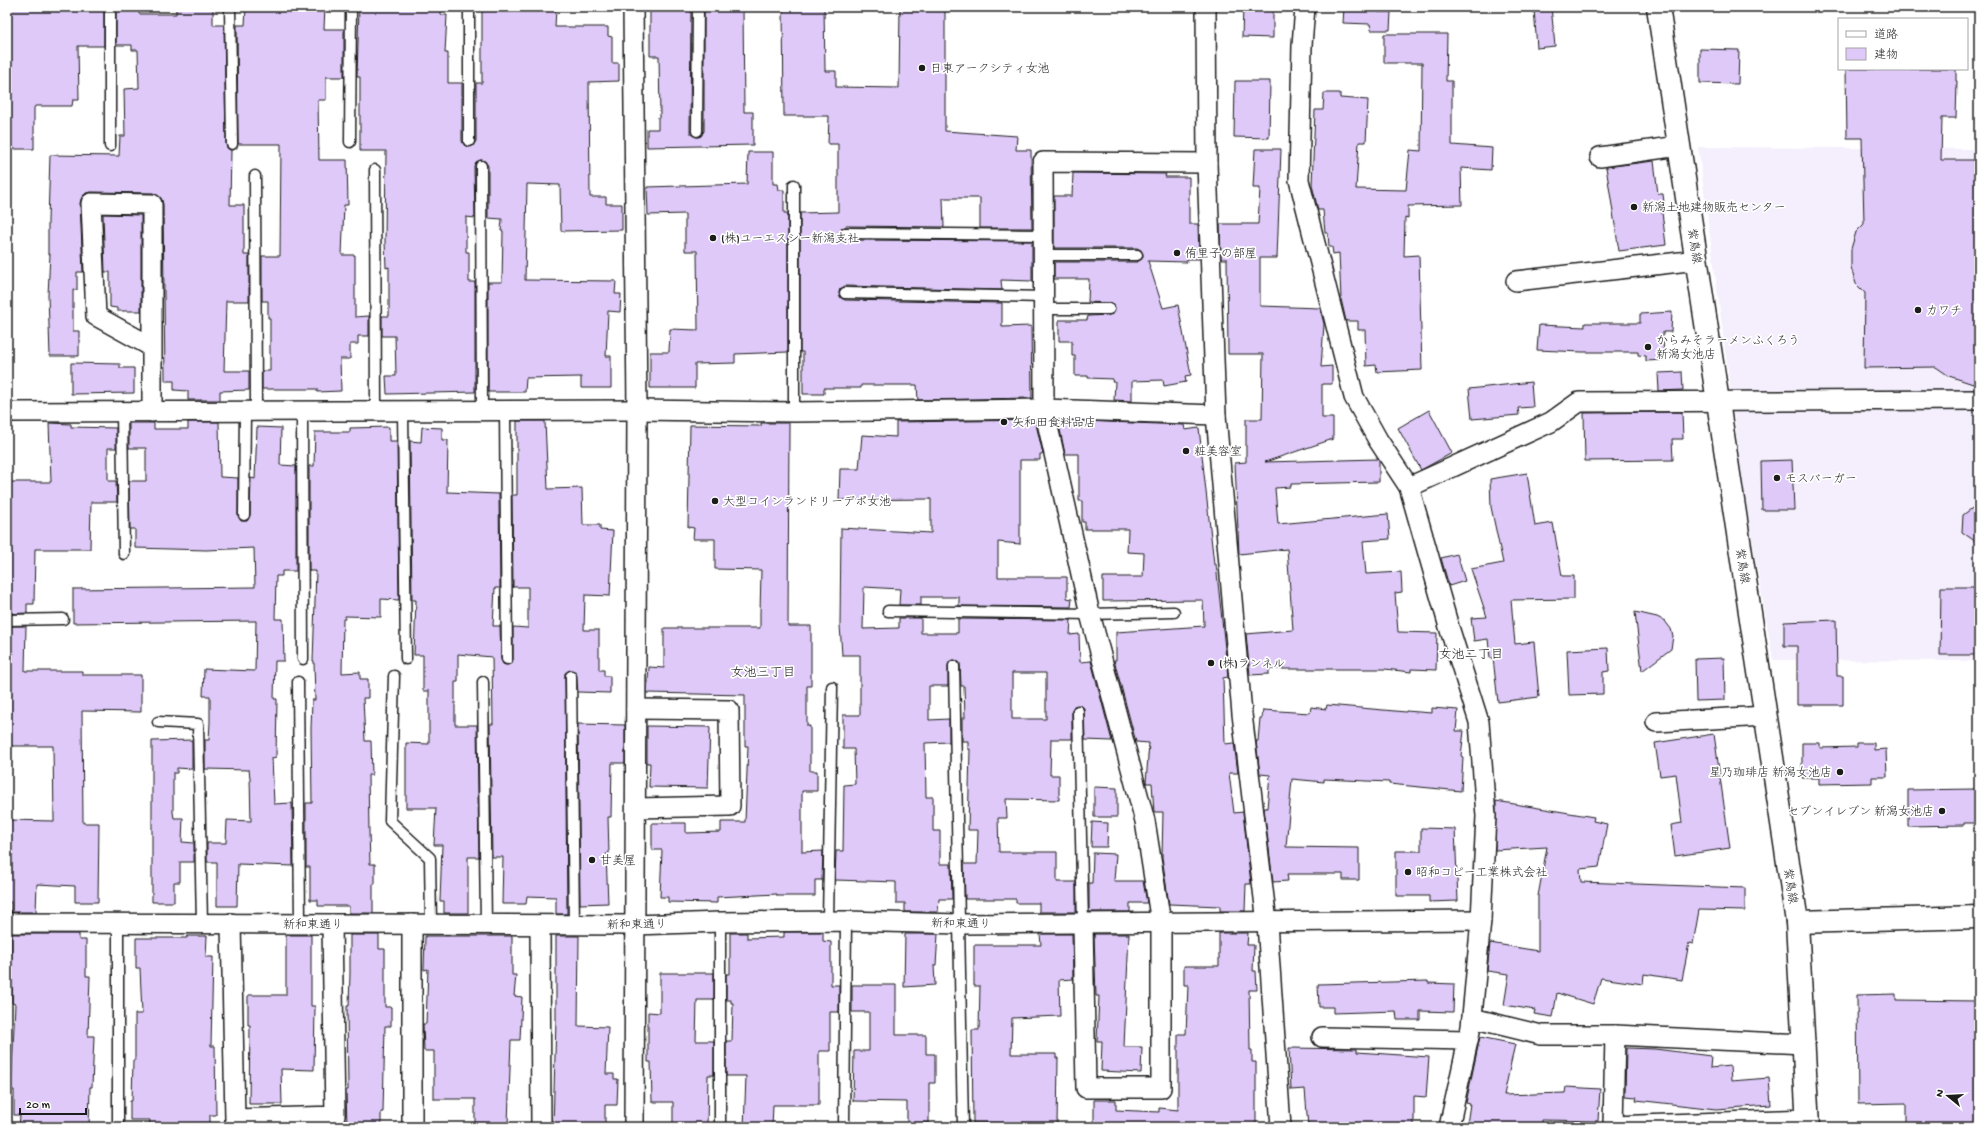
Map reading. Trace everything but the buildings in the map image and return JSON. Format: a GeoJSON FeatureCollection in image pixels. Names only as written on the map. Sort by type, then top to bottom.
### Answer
{"type":"FeatureCollection","features":[{"type":"Feature","properties":{"kind":"street"},"geometry":{"type":"LineString","coordinates":[[633,7],[637,410],[634,1127]]}},
{"type":"Feature","properties":{"kind":"street"},"geometry":{"type":"LineString","coordinates":[[1206,7],[1207,163],[1216,415],[1242,714],[1267,923],[1281,1127]]}},
{"type":"Feature","properties":{"kind":"street"},"geometry":{"type":"LineString","coordinates":[[1305,7],[1302,45],[1299,180],[1354,397],[1378,440],[1409,488],[1449,627],[1479,722],[1486,816],[1481,920],[1472,1018],[1449,1127]]}},
{"type":"Feature","properties":{"kind":"street","name":"紫鳥線"},"geometry":{"type":"LineString","coordinates":[[1658,7],[1796,922],[1808,1123]]}},
{"type":"Feature","properties":{"kind":"street"},"geometry":{"type":"LineString","coordinates":[[1600,157],[1679,146]]}},
{"type":"Feature","properties":{"kind":"street"},"geometry":{"type":"LineString","coordinates":[[1083,924],[1086,1088],[1161,1088],[1161,923],[1145,821],[1090,614],[1044,409],[1043,162],[1207,163]]}},
{"type":"Feature","properties":{"kind":"street"},"geometry":{"type":"LineString","coordinates":[[152,347],[96,316],[91,203],[152,204],[152,347],[152,412]]}},
{"type":"Feature","properties":{"kind":"street"},"geometry":{"type":"LineString","coordinates":[[1516,281],[1697,260]]}},
{"type":"Feature","properties":{"kind":"street"},"geometry":{"type":"LineString","coordinates":[[1409,488],[1551,422],[1579,402],[1979,400]]}},
{"type":"Feature","properties":{"kind":"street"},"geometry":{"type":"LineString","coordinates":[[7,412],[637,410],[794,412],[1044,409],[1216,415]]}},
{"type":"Feature","properties":{"kind":"street"},"geometry":{"type":"LineString","coordinates":[[636,709],[729,710],[730,806],[636,808]]}},
{"type":"Feature","properties":{"kind":"street"},"geometry":{"type":"LineString","coordinates":[[1656,722],[1766,716]]}},
{"type":"Feature","properties":{"kind":"street"},"geometry":{"type":"LineString","coordinates":[[1796,922],[1979,917]]}},
{"type":"Feature","properties":{"kind":"street","name":"新和東通り"},"geometry":{"type":"LineString","coordinates":[[7,923],[635,925],[720,922],[837,921],[959,924],[1083,924],[1481,920]]}},
{"type":"Feature","properties":{"kind":"street"},"geometry":{"type":"LineString","coordinates":[[231,924],[235,1119],[335,1116],[332,924]]}},
{"type":"Feature","properties":{"kind":"street"},"geometry":{"type":"LineString","coordinates":[[412,924],[412,1127]]}},
{"type":"Feature","properties":{"kind":"street"},"geometry":{"type":"LineString","coordinates":[[540,925],[541,1127]]}},
{"type":"Feature","properties":{"kind":"street"},"geometry":{"type":"LineString","coordinates":[[1472,1018],[1541,1035],[1615,1035],[1803,1044]]}},
{"type":"Feature","properties":{"kind":"street"},"geometry":{"type":"LineString","coordinates":[[1615,1035],[1613,1127],[1808,1123]]}},
{"type":"Feature","properties":{"kind":"street"},"geometry":{"type":"LineString","coordinates":[[1322,1037],[1468,1040]]}},
{"type":"Feature","properties":{"kind":"lane"},"geometry":{"type":"LineString","coordinates":[[110,7],[110,146]]}},
{"type":"Feature","properties":{"kind":"lane"},"geometry":{"type":"LineString","coordinates":[[230,7],[232,144]]}},
{"type":"Feature","properties":{"kind":"lane"},"geometry":{"type":"LineString","coordinates":[[350,142],[351,7]]}},
{"type":"Feature","properties":{"kind":"lane"},"geometry":{"type":"LineString","coordinates":[[469,7],[469,141]]}},
{"type":"Feature","properties":{"kind":"lane"},"geometry":{"type":"LineString","coordinates":[[697,131],[698,7]]}},
{"type":"Feature","properties":{"kind":"lane"},"geometry":{"type":"LineString","coordinates":[[481,166],[482,410]]}},
{"type":"Feature","properties":{"kind":"lane"},"geometry":{"type":"LineString","coordinates":[[375,170],[376,411]]}},
{"type":"Feature","properties":{"kind":"lane"},"geometry":{"type":"LineString","coordinates":[[244,515],[250,411],[255,176]]}},
{"type":"Feature","properties":{"kind":"lane"},"geometry":{"type":"LineString","coordinates":[[794,184],[794,412]]}},
{"type":"Feature","properties":{"kind":"lane"},"geometry":{"type":"LineString","coordinates":[[846,233],[1044,235]]}},
{"type":"Feature","properties":{"kind":"lane"},"geometry":{"type":"LineString","coordinates":[[1044,255],[1137,255]]}},
{"type":"Feature","properties":{"kind":"lane"},"geometry":{"type":"LineString","coordinates":[[845,293],[1044,303],[1110,309]]}},
{"type":"Feature","properties":{"kind":"lane"},"geometry":{"type":"LineString","coordinates":[[505,410],[507,659]]}},
{"type":"Feature","properties":{"kind":"lane"},"geometry":{"type":"LineString","coordinates":[[302,411],[303,659]]}},
{"type":"Feature","properties":{"kind":"lane"},"geometry":{"type":"LineString","coordinates":[[403,411],[406,660]]}},
{"type":"Feature","properties":{"kind":"lane"},"geometry":{"type":"LineString","coordinates":[[122,412],[124,554]]}},
{"type":"Feature","properties":{"kind":"lane"},"geometry":{"type":"LineString","coordinates":[[888,611],[1090,614],[1174,612]]}},
{"type":"Feature","properties":{"kind":"lane"},"geometry":{"type":"LineString","coordinates":[[7,620],[64,619]]}},
{"type":"Feature","properties":{"kind":"lane"},"geometry":{"type":"LineString","coordinates":[[954,666],[963,1127]]}},
{"type":"Feature","properties":{"kind":"lane"},"geometry":{"type":"LineString","coordinates":[[394,676],[390,822],[430,858],[431,924]]}},
{"type":"Feature","properties":{"kind":"lane"},"geometry":{"type":"LineString","coordinates":[[570,676],[574,925]]}},
{"type":"Feature","properties":{"kind":"lane"},"geometry":{"type":"LineString","coordinates":[[298,682],[300,924]]}},
{"type":"Feature","properties":{"kind":"lane"},"geometry":{"type":"LineString","coordinates":[[483,682],[486,925]]}},
{"type":"Feature","properties":{"kind":"lane"},"geometry":{"type":"LineString","coordinates":[[832,687],[837,921],[844,1127]]}},
{"type":"Feature","properties":{"kind":"lane"},"geometry":{"type":"LineString","coordinates":[[1078,711],[1083,924]]}},
{"type":"Feature","properties":{"kind":"lane"},"geometry":{"type":"LineString","coordinates":[[158,722],[198,724],[202,923]]}},
{"type":"Feature","properties":{"kind":"lane"},"geometry":{"type":"LineString","coordinates":[[720,922],[720,1127]]}},
{"type":"Feature","properties":{"kind":"lane"},"geometry":{"type":"LineString","coordinates":[[118,923],[118,1127]]}},
{"type":"Feature","properties":{"kind":"shaded area"},"geometry":{"type":"Polygon","coordinates":[[[1698,147],[1979,149],[1979,661],[1773,660],[1744,491],[1698,147]]]}},
{"type":"Feature","properties":{"kind":"place","name":"日東アークシティ女池"},"geometry":{"type":"Point","coordinates":[922,68]}},
{"type":"Feature","properties":{"kind":"place","name":"新潟土地建物販売センター"},"geometry":{"type":"Point","coordinates":[1634,207]}},
{"type":"Feature","properties":{"kind":"place","name":"(株)ユーエスシー新潟支社"},"geometry":{"type":"Point","coordinates":[713,238]}},
{"type":"Feature","properties":{"kind":"place","name":"侑里子の部屋"},"geometry":{"type":"Point","coordinates":[1177,253]}},
{"type":"Feature","properties":{"kind":"place","name":"カワチ"},"geometry":{"type":"Point","coordinates":[1918,310]}},
{"type":"Feature","properties":{"kind":"place","name":"からみそラーメンふくろう 新潟女池店"},"geometry":{"type":"Point","coordinates":[1648,347]}},
{"type":"Feature","properties":{"kind":"place","name":"矢和田食料品店"},"geometry":{"type":"Point","coordinates":[1004,422]}},
{"type":"Feature","properties":{"kind":"place","name":"粧美容室"},"geometry":{"type":"Point","coordinates":[1186,451]}},
{"type":"Feature","properties":{"kind":"place","name":"モスバーガー"},"geometry":{"type":"Point","coordinates":[1777,478]}},
{"type":"Feature","properties":{"kind":"place","name":"大型コインランドリーデポ女池"},"geometry":{"type":"Point","coordinates":[715,501]}},
{"type":"Feature","properties":{"kind":"place","name":"(株)ランネル"},"geometry":{"type":"Point","coordinates":[1211,663]}},
{"type":"Feature","properties":{"kind":"place","name":"星乃珈琲店 新潟女池店"},"geometry":{"type":"Point","coordinates":[1840,772]}},
{"type":"Feature","properties":{"kind":"place","name":"セブンイレブン 新潟女池店"},"geometry":{"type":"Point","coordinates":[1942,811]}},
{"type":"Feature","properties":{"kind":"place","name":"甘美屋"},"geometry":{"type":"Point","coordinates":[592,860]}},
{"type":"Feature","properties":{"kind":"place","name":"昭和コピー工業株式会社"},"geometry":{"type":"Point","coordinates":[1408,872]}},
{"type":"Feature","properties":{"kind":"district","name":"女池二丁目"},"geometry":{"type":"Point","coordinates":[1471,653]}},
{"type":"Feature","properties":{"kind":"district","name":"女池三丁目"},"geometry":{"type":"Point","coordinates":[763,671]}}]}
